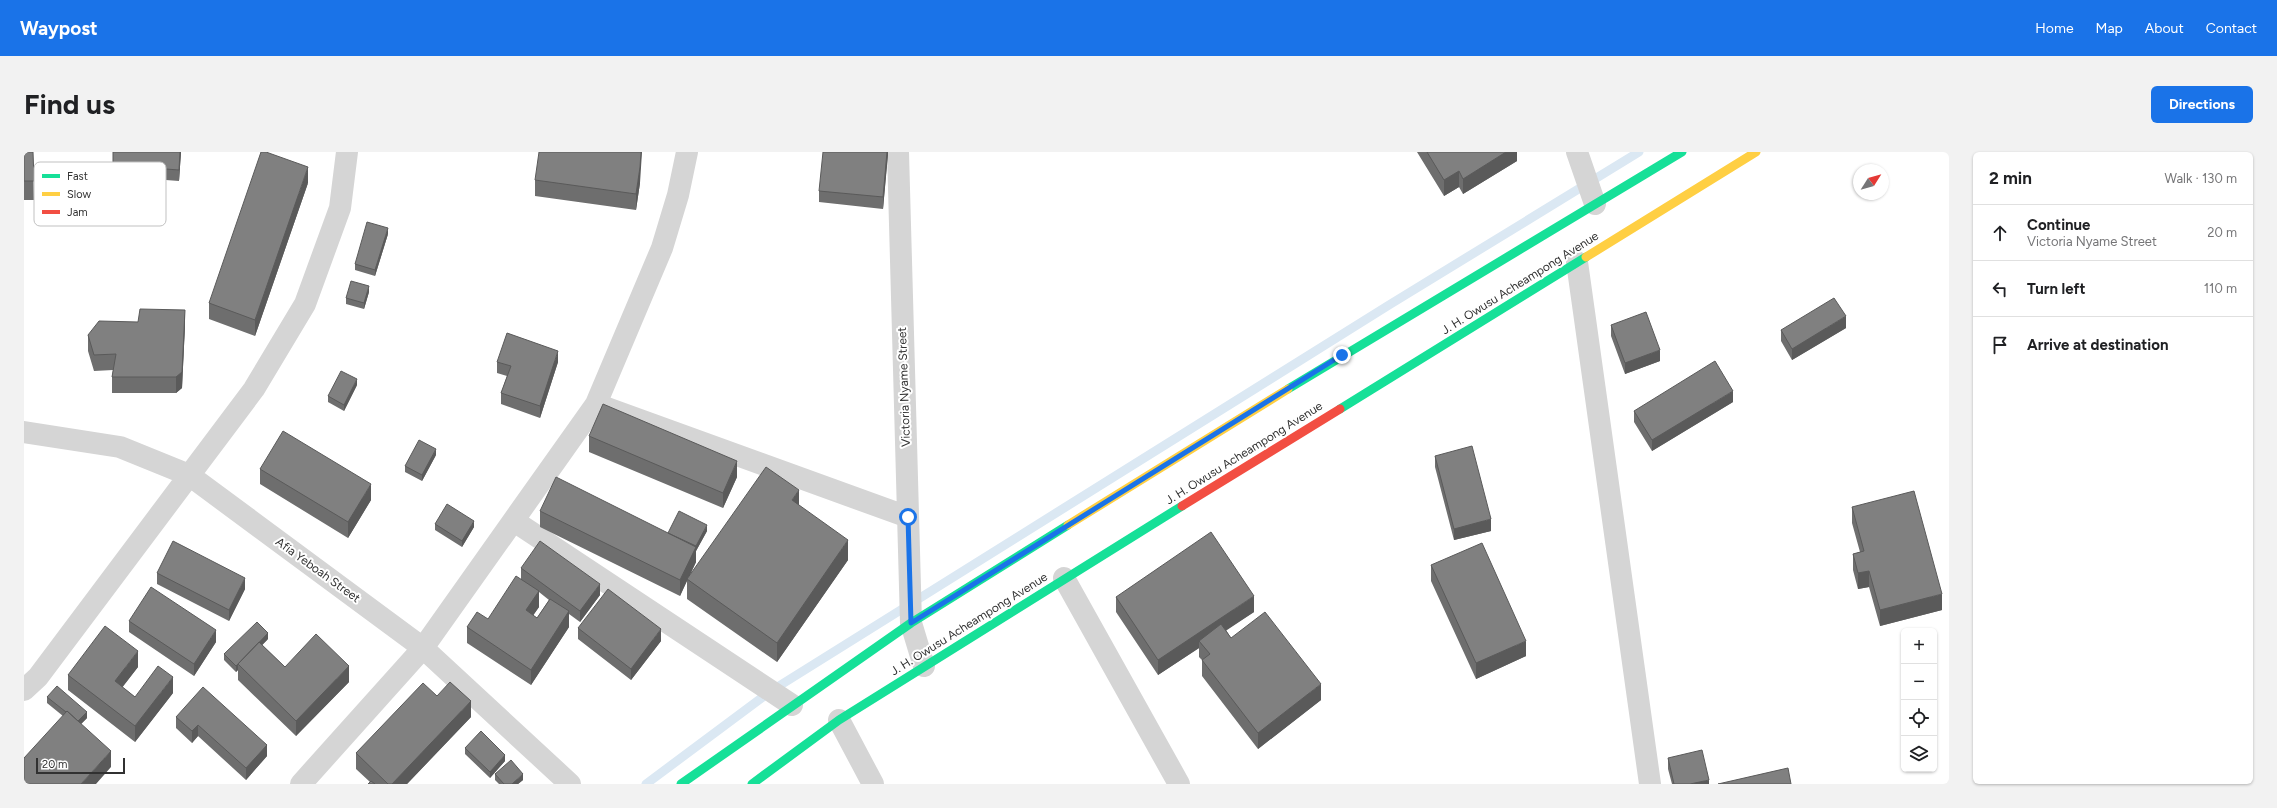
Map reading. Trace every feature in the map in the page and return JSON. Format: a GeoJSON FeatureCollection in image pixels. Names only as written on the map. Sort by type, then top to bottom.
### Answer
{"type":"FeatureCollection","features":[{"type":"Feature","properties":{"kind":"street"},"geometry":{"type":"LineString","coordinates":[[24,690],[38,677],[254,389],[305,304],[340,208],[347,152]]}},
{"type":"Feature","properties":{"kind":"street"},"geometry":{"type":"LineString","coordinates":[[301,784],[422,648],[596,404],[662,248],[678,195],[687,152]]}},
{"type":"Feature","properties":{"kind":"street","name":"Victoria Nyame Street"},"geometry":{"type":"LineString","coordinates":[[898,152],[911,623],[924,666]]}},
{"type":"Feature","properties":{"kind":"street"},"geometry":{"type":"LineString","coordinates":[[1577,152],[1595,204]]}},
{"type":"Feature","properties":{"kind":"street"},"geometry":{"type":"LineString","coordinates":[[681,784],[911,623],[1342,355],[1682,152]]}},
{"type":"Feature","properties":{"kind":"street","name":"J. H. Owusu Acheampong Avenue"},"geometry":{"type":"LineString","coordinates":[[752,784],[839,720],[924,666],[1064,578],[1756,152]]}},
{"type":"Feature","properties":{"kind":"street"},"geometry":{"type":"LineString","coordinates":[[1577,262],[1650,784]]}},
{"type":"Feature","properties":{"kind":"street"},"geometry":{"type":"LineString","coordinates":[[596,404],[908,517]]}},
{"type":"Feature","properties":{"kind":"street","name":"Afia Yeboah Street"},"geometry":{"type":"LineString","coordinates":[[24,432],[120,447],[189,475],[422,648],[570,784]]}},
{"type":"Feature","properties":{"kind":"street"},"geometry":{"type":"LineString","coordinates":[[514,521],[792,705]]}},
{"type":"Feature","properties":{"kind":"street"},"geometry":{"type":"LineString","coordinates":[[1064,578],[1179,784]]}},
{"type":"Feature","properties":{"kind":"street"},"geometry":{"type":"LineString","coordinates":[[839,720],[873,784]]}},
{"type":"Feature","properties":{"kind":"building"},"geometry":{"type":"Polygon","coordinates":[[[24,152],[33,152],[34,181],[24,181],[24,152]]]}},
{"type":"Feature","properties":{"kind":"building"},"geometry":{"type":"Polygon","coordinates":[[[113,152],[180,152],[179,170],[166,169],[166,162],[113,162],[113,152]]]}},
{"type":"Feature","properties":{"kind":"building"},"geometry":{"type":"Polygon","coordinates":[[[261,152],[266,152],[308,167],[255,320],[209,303],[261,152]]]}},
{"type":"Feature","properties":{"kind":"building"},"geometry":{"type":"Polygon","coordinates":[[[539,152],[641,152],[636,194],[535,180],[539,152]]]}},
{"type":"Feature","properties":{"kind":"building"},"geometry":{"type":"Polygon","coordinates":[[[823,152],[887,152],[883,197],[819,191],[823,152]]]}},
{"type":"Feature","properties":{"kind":"building"},"geometry":{"type":"Polygon","coordinates":[[[1427,152],[1506,152],[1463,179],[1459,171],[1444,180],[1427,152]]]}},
{"type":"Feature","properties":{"kind":"building"},"geometry":{"type":"Polygon","coordinates":[[[367,222],[388,228],[375,270],[355,264],[367,222]]]}},
{"type":"Feature","properties":{"kind":"building"},"geometry":{"type":"Polygon","coordinates":[[[351,281],[369,286],[364,303],[346,298],[351,281]]]}},
{"type":"Feature","properties":{"kind":"building"},"geometry":{"type":"Polygon","coordinates":[[[1834,298],[1846,316],[1792,349],[1781,330],[1834,298]]]}},
{"type":"Feature","properties":{"kind":"building"},"geometry":{"type":"Polygon","coordinates":[[[140,309],[185,310],[182,372],[176,377],[112,377],[116,354],[94,355],[88,335],[99,321],[138,322],[140,309]]]}},
{"type":"Feature","properties":{"kind":"building"},"geometry":{"type":"Polygon","coordinates":[[[1646,312],[1660,350],[1625,363],[1611,325],[1646,312]]]}},
{"type":"Feature","properties":{"kind":"building"},"geometry":{"type":"Polygon","coordinates":[[[507,333],[558,351],[540,406],[501,393],[511,366],[497,362],[507,333]]]}},
{"type":"Feature","properties":{"kind":"building"},"geometry":{"type":"Polygon","coordinates":[[[1715,361],[1733,391],[1652,440],[1634,411],[1715,361]]]}},
{"type":"Feature","properties":{"kind":"building"},"geometry":{"type":"Polygon","coordinates":[[[341,371],[357,379],[344,405],[328,396],[341,371]]]}},
{"type":"Feature","properties":{"kind":"building"},"geometry":{"type":"Polygon","coordinates":[[[603,404],[737,461],[723,493],[589,436],[603,404]]]}},
{"type":"Feature","properties":{"kind":"building"},"geometry":{"type":"Polygon","coordinates":[[[283,431],[371,484],[348,522],[260,469],[283,431]]]}},
{"type":"Feature","properties":{"kind":"building"},"geometry":{"type":"Polygon","coordinates":[[[419,440],[436,449],[422,475],[405,466],[419,440]]]}},
{"type":"Feature","properties":{"kind":"building"},"geometry":{"type":"Polygon","coordinates":[[[1472,446],[1491,519],[1454,529],[1435,456],[1472,446]]]}},
{"type":"Feature","properties":{"kind":"building"},"geometry":{"type":"Polygon","coordinates":[[[766,467],[799,490],[792,500],[848,540],[777,643],[687,579],[766,467]]]}},
{"type":"Feature","properties":{"kind":"building"},"geometry":{"type":"Polygon","coordinates":[[[556,477],[696,547],[680,580],[540,511],[556,477]]]}},
{"type":"Feature","properties":{"kind":"building"},"geometry":{"type":"Polygon","coordinates":[[[1914,491],[1942,594],[1880,610],[1869,571],[1858,573],[1853,554],[1864,551],[1852,507],[1914,491]]]}},
{"type":"Feature","properties":{"kind":"building"},"geometry":{"type":"Polygon","coordinates":[[[447,504],[474,521],[462,541],[435,524],[447,504]]]}},
{"type":"Feature","properties":{"kind":"building"},"geometry":{"type":"Polygon","coordinates":[[[679,511],[707,525],[696,546],[668,533],[679,511]]]}},
{"type":"Feature","properties":{"kind":"building"},"geometry":{"type":"Polygon","coordinates":[[[1211,532],[1254,596],[1158,660],[1116,597],[1211,532]]]}},
{"type":"Feature","properties":{"kind":"building"},"geometry":{"type":"Polygon","coordinates":[[[173,541],[245,578],[229,610],[157,573],[173,541]]]}},
{"type":"Feature","properties":{"kind":"building"},"geometry":{"type":"Polygon","coordinates":[[[540,541],[600,584],[580,611],[521,568],[540,541]]]}},
{"type":"Feature","properties":{"kind":"building"},"geometry":{"type":"Polygon","coordinates":[[[1482,543],[1526,641],[1476,663],[1431,565],[1482,543]]]}},
{"type":"Feature","properties":{"kind":"building"},"geometry":{"type":"Polygon","coordinates":[[[516,576],[539,591],[526,610],[537,618],[550,599],[569,611],[531,670],[467,627],[477,612],[488,619],[516,576]]]}},
{"type":"Feature","properties":{"kind":"building"},"geometry":{"type":"Polygon","coordinates":[[[151,587],[216,630],[194,664],[129,621],[151,587]]]}},
{"type":"Feature","properties":{"kind":"building"},"geometry":{"type":"Polygon","coordinates":[[[608,589],[661,629],[631,669],[578,628],[608,589]]]}},
{"type":"Feature","properties":{"kind":"building"},"geometry":{"type":"Polygon","coordinates":[[[1265,612],[1321,684],[1258,733],[1202,660],[1210,654],[1199,641],[1221,624],[1231,638],[1265,612]]]}},
{"type":"Feature","properties":{"kind":"building"},"geometry":{"type":"Polygon","coordinates":[[[257,622],[268,633],[236,666],[224,654],[257,622]]]}},
{"type":"Feature","properties":{"kind":"building"},"geometry":{"type":"Polygon","coordinates":[[[105,626],[138,651],[115,681],[135,697],[158,666],[173,677],[135,726],[68,675],[105,626]]]}},
{"type":"Feature","properties":{"kind":"building"},"geometry":{"type":"Polygon","coordinates":[[[316,634],[349,666],[296,721],[238,664],[259,642],[285,667],[316,634]]]}},
{"type":"Feature","properties":{"kind":"building"},"geometry":{"type":"Polygon","coordinates":[[[450,682],[471,701],[392,784],[388,784],[356,753],[423,683],[437,696],[450,682]]]}},
{"type":"Feature","properties":{"kind":"building"},"geometry":{"type":"Polygon","coordinates":[[[57,686],[87,712],[78,721],[47,697],[57,686]]]}},
{"type":"Feature","properties":{"kind":"building"},"geometry":{"type":"Polygon","coordinates":[[[203,687],[267,745],[246,768],[198,725],[192,731],[176,717],[203,687]]]}},
{"type":"Feature","properties":{"kind":"building"},"geometry":{"type":"Polygon","coordinates":[[[67,711],[111,751],[81,784],[24,784],[24,758],[67,711]]]}},
{"type":"Feature","properties":{"kind":"building"},"geometry":{"type":"Polygon","coordinates":[[[481,731],[505,755],[490,772],[465,748],[481,731]]]}},
{"type":"Feature","properties":{"kind":"building"},"geometry":{"type":"Polygon","coordinates":[[[1702,750],[1709,780],[1690,784],[1674,784],[1668,758],[1702,750]]]}},
{"type":"Feature","properties":{"kind":"building"},"geometry":{"type":"Polygon","coordinates":[[[511,760],[523,774],[512,784],[504,784],[495,774],[511,760]]]}},
{"type":"Feature","properties":{"kind":"building"},"geometry":{"type":"Polygon","coordinates":[[[1788,768],[1791,784],[1718,784],[1788,768]]]}},
{"type":"Feature","properties":{"kind":"building"},"geometry":{"type":"Polygon","coordinates":[[[371,781],[375,784],[368,784],[371,781]]]}},
{"type":"Feature","properties":{"kind":"waterway"},"geometry":{"type":"LineString","coordinates":[[646,784],[771,691],[1389,305],[1639,152]]}},
{"type":"Feature","properties":{"kind":"traffic: fast"},"geometry":{"type":"LineString","coordinates":[[1288,389],[1682,152]]}},
{"type":"Feature","properties":{"kind":"traffic: fast"},"geometry":{"type":"LineString","coordinates":[[1340,409],[1586,257]]}},
{"type":"Feature","properties":{"kind":"traffic: fast"},"geometry":{"type":"LineString","coordinates":[[752,784],[839,720],[1182,506]]}},
{"type":"Feature","properties":{"kind":"traffic: fast"},"geometry":{"type":"LineString","coordinates":[[681,784],[911,623],[1068,525]]}},
{"type":"Feature","properties":{"kind":"traffic: slow"},"geometry":{"type":"LineString","coordinates":[[1586,257],[1756,152]]}},
{"type":"Feature","properties":{"kind":"traffic: slow"},"geometry":{"type":"LineString","coordinates":[[1068,525],[1288,389]]}},
{"type":"Feature","properties":{"kind":"traffic: jam"},"geometry":{"type":"LineString","coordinates":[[1182,506],[1340,409]]}},
{"type":"Feature","properties":{"kind":"route"},"geometry":{"type":"LineString","coordinates":[[908,517],[911,623],[1342,355]]}}]}
